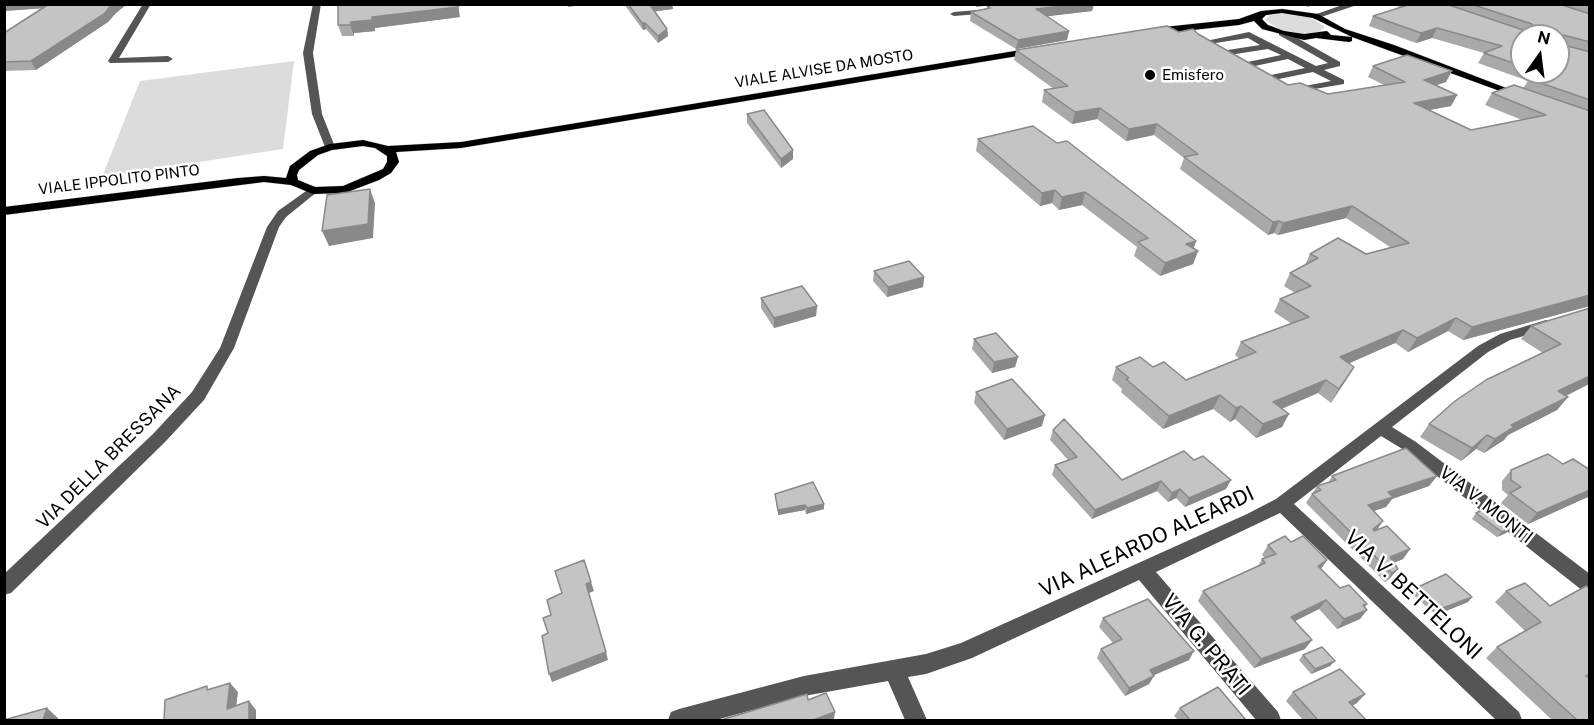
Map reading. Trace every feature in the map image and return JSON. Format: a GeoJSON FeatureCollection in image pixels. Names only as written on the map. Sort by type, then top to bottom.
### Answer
{"type":"FeatureCollection","features":[{"type":"Feature","properties":{"kind":"main road"},"geometry":{"type":"LineString","coordinates":[[1278,4],[1305,14]]}},
{"type":"Feature","properties":{"kind":"main road"},"geometry":{"type":"LineString","coordinates":[[1261,11],[1261,24],[1277,32]]}},
{"type":"Feature","properties":{"kind":"main road"},"geometry":{"type":"LineString","coordinates":[[1142,33],[1239,22],[1261,11],[1305,14],[1533,100]]}},
{"type":"Feature","properties":{"kind":"main road"},"geometry":{"type":"LineString","coordinates":[[1317,36],[1330,33],[1333,29],[1331,25]]}},
{"type":"Feature","properties":{"kind":"main road"},"geometry":{"type":"LineString","coordinates":[[1192,27],[1234,26],[1348,38],[1391,48]]}},
{"type":"Feature","properties":{"kind":"main road","name":"VIALE ALVISE DA MOSTO"},"geometry":{"type":"LineString","coordinates":[[313,190],[345,189],[361,185],[389,167],[461,145],[1044,49]]}},
{"type":"Feature","properties":{"kind":"main road","name":"VIALE ALVISE DA MOSTO"},"geometry":{"type":"LineString","coordinates":[[330,147],[363,143],[387,149],[461,145]]}},
{"type":"Feature","properties":{"kind":"main road","name":"VIALE IPPOLITO PINTO"},"geometry":{"type":"LineString","coordinates":[[238,181],[297,165],[315,153],[330,147]]}},
{"type":"Feature","properties":{"kind":"main road"},"geometry":{"type":"LineString","coordinates":[[387,149],[393,155],[393,162],[389,167]]}},
{"type":"Feature","properties":{"kind":"main road"},"geometry":{"type":"LineString","coordinates":[[293,182],[291,175],[297,165]]}},
{"type":"Feature","properties":{"kind":"main road","name":"VIALE IPPOLITO PINTO"},"geometry":{"type":"LineString","coordinates":[[4,211],[264,179],[293,182],[313,190]]}},
{"type":"Feature","properties":{"kind":"street"},"geometry":{"type":"LineString","coordinates":[[147,4],[113,61],[168,59]]}},
{"type":"Feature","properties":{"kind":"street"},"geometry":{"type":"LineString","coordinates":[[317,4],[308,53],[317,114],[330,147]]}},
{"type":"Feature","properties":{"kind":"street"},"geometry":{"type":"LineString","coordinates":[[1315,16],[1356,4]]}},
{"type":"Feature","properties":{"kind":"street"},"geometry":{"type":"LineString","coordinates":[[954,14],[1000,10]]}},
{"type":"Feature","properties":{"kind":"street"},"geometry":{"type":"LineString","coordinates":[[1266,79],[1337,64],[1313,52],[1308,46],[1277,32]]}},
{"type":"Feature","properties":{"kind":"street"},"geometry":{"type":"LineString","coordinates":[[1249,35],[1269,45],[1341,82],[1288,92],[1200,44],[1249,35]]}},
{"type":"Feature","properties":{"kind":"street"},"geometry":{"type":"LineString","coordinates":[[1308,46],[1309,39],[1317,36]]}},
{"type":"Feature","properties":{"kind":"street"},"geometry":{"type":"LineString","coordinates":[[1220,54],[1269,45]]}},
{"type":"Feature","properties":{"kind":"street"},"geometry":{"type":"LineString","coordinates":[[1241,66],[1291,56]]}},
{"type":"Feature","properties":{"kind":"street","name":"VIA DELLA BRESSANA"},"geometry":{"type":"LineString","coordinates":[[4,587],[159,438],[198,396],[227,348],[273,227],[282,214],[313,190]]}},
{"type":"Feature","properties":{"kind":"street","name":"VIA ALEARDO ALEARDI"},"geometry":{"type":"LineString","coordinates":[[679,720],[804,686],[895,672],[965,651],[1282,504],[1494,342],[1558,321]]}},
{"type":"Feature","properties":{"kind":"street","name":"VIA V. MONTI"},"geometry":{"type":"LineString","coordinates":[[1381,428],[1410,446],[1590,585]]}},
{"type":"Feature","properties":{"kind":"street","name":"VIA V. BETTELONI"},"geometry":{"type":"LineString","coordinates":[[1282,504],[1510,720]]}},
{"type":"Feature","properties":{"kind":"street","name":"VIA G. PRATI"},"geometry":{"type":"LineString","coordinates":[[1142,570],[1270,720]]}},
{"type":"Feature","properties":{"kind":"street"},"geometry":{"type":"LineString","coordinates":[[895,672],[916,720]]}},
{"type":"Feature","properties":{"kind":"shaded area"},"geometry":{"type":"Polygon","coordinates":[[[1284,13],[1310,17],[1325,27],[1318,33],[1300,34],[1280,30],[1265,20],[1270,15],[1284,13]]]}},
{"type":"Feature","properties":{"kind":"shaded area"},"geometry":{"type":"Polygon","coordinates":[[[294,61],[283,149],[102,177],[140,81],[294,61]]]}},
{"type":"Feature","properties":{"kind":"building"},"geometry":{"type":"Polygon","coordinates":[[[49,4],[112,4],[104,14],[31,61],[4,62],[4,33],[49,4]]]}},
{"type":"Feature","properties":{"kind":"building"},"geometry":{"type":"Polygon","coordinates":[[[338,4],[457,4],[458,7],[372,17],[372,20],[338,25],[338,4]]]}},
{"type":"Feature","properties":{"kind":"building"},"geometry":{"type":"Polygon","coordinates":[[[628,4],[656,4],[650,5],[667,29],[658,36],[645,23],[642,23],[628,4]]]}},
{"type":"Feature","properties":{"kind":"building"},"geometry":{"type":"Polygon","coordinates":[[[1001,4],[1076,4],[1036,9],[1069,31],[1018,40],[971,12],[1001,4]]]}},
{"type":"Feature","properties":{"kind":"building"},"geometry":{"type":"Polygon","coordinates":[[[1405,4],[1446,4],[1510,26],[1510,62],[1484,53],[1502,46],[1437,28],[1421,33],[1373,16],[1408,5],[1405,4]]]}},
{"type":"Feature","properties":{"kind":"building"},"geometry":{"type":"Polygon","coordinates":[[[1471,4],[1559,4],[1590,14],[1590,42],[1570,37],[1570,24],[1532,24],[1471,4]]]}},
{"type":"Feature","properties":{"kind":"building"},"geometry":{"type":"Polygon","coordinates":[[[1167,26],[1179,32],[1193,29],[1288,85],[1300,83],[1328,94],[1405,82],[1373,66],[1407,55],[1452,71],[1424,80],[1457,95],[1414,103],[1471,130],[1546,115],[1492,93],[1514,85],[1590,111],[1590,295],[1472,327],[1456,318],[1417,338],[1403,330],[1340,357],[1354,367],[1339,389],[1326,380],[1273,402],[1289,414],[1263,424],[1241,406],[1236,408],[1220,395],[1169,416],[1126,379],[1129,378],[1116,367],[1140,357],[1153,367],[1164,362],[1186,380],[1256,352],[1241,342],[1309,317],[1280,299],[1311,286],[1290,273],[1318,258],[1310,254],[1338,238],[1366,254],[1409,243],[1352,206],[1283,223],[1273,222],[1184,157],[1198,154],[1157,124],[1129,129],[1100,108],[1075,112],[1044,90],[1068,86],[1016,50],[1167,26]]]}},
{"type":"Feature","properties":{"kind":"building"},"geometry":{"type":"Polygon","coordinates":[[[1570,47],[1590,52],[1590,100],[1544,84],[1570,84],[1570,47]]]}},
{"type":"Feature","properties":{"kind":"building"},"geometry":{"type":"Polygon","coordinates":[[[764,110],[793,150],[781,159],[747,114],[764,110]]]}},
{"type":"Feature","properties":{"kind":"building"},"geometry":{"type":"Polygon","coordinates":[[[1033,126],[1057,143],[1067,141],[1196,241],[1186,244],[1198,251],[1165,263],[1138,242],[1148,238],[1085,192],[1062,197],[1055,190],[1042,193],[978,139],[1033,126]]]}},
{"type":"Feature","properties":{"kind":"building"},"geometry":{"type":"Polygon","coordinates":[[[370,189],[368,224],[322,231],[327,195],[370,189]]]}},
{"type":"Feature","properties":{"kind":"building"},"geometry":{"type":"Polygon","coordinates":[[[909,261],[924,277],[888,287],[874,271],[909,261]]]}},
{"type":"Feature","properties":{"kind":"building"},"geometry":{"type":"Polygon","coordinates":[[[802,286],[817,306],[774,318],[761,298],[802,286]]]}},
{"type":"Feature","properties":{"kind":"building"},"geometry":{"type":"Polygon","coordinates":[[[1590,308],[1590,376],[1558,391],[1568,397],[1511,425],[1514,427],[1495,439],[1487,435],[1472,448],[1429,424],[1455,401],[1486,380],[1561,344],[1531,326],[1590,308]]]}},
{"type":"Feature","properties":{"kind":"building"},"geometry":{"type":"Polygon","coordinates":[[[996,333],[1018,357],[994,362],[974,339],[996,333]]]}},
{"type":"Feature","properties":{"kind":"building"},"geometry":{"type":"Polygon","coordinates":[[[1012,379],[1045,415],[1007,429],[976,392],[1012,379]]]}},
{"type":"Feature","properties":{"kind":"building"},"geometry":{"type":"Polygon","coordinates":[[[1064,419],[1122,480],[1184,451],[1194,460],[1203,456],[1231,480],[1189,498],[1180,489],[1172,493],[1161,481],[1095,510],[1055,465],[1077,457],[1053,430],[1064,419]]]}},
{"type":"Feature","properties":{"kind":"building"},"geometry":{"type":"Polygon","coordinates":[[[1406,448],[1437,476],[1388,492],[1393,497],[1368,505],[1383,521],[1373,529],[1374,531],[1387,526],[1410,549],[1390,557],[1398,569],[1392,573],[1312,494],[1321,490],[1317,486],[1336,480],[1332,476],[1406,448]]]}},
{"type":"Feature","properties":{"kind":"building"},"geometry":{"type":"Polygon","coordinates":[[[1548,454],[1563,464],[1573,459],[1590,470],[1590,490],[1537,513],[1510,493],[1521,487],[1511,480],[1511,470],[1548,454]]]}},
{"type":"Feature","properties":{"kind":"building"},"geometry":{"type":"Polygon","coordinates":[[[813,482],[824,504],[778,510],[775,494],[813,482]]]}},
{"type":"Feature","properties":{"kind":"building"},"geometry":{"type":"Polygon","coordinates":[[[1486,508],[1511,528],[1502,532],[1476,513],[1486,508]]]}},
{"type":"Feature","properties":{"kind":"building"},"geometry":{"type":"Polygon","coordinates":[[[1285,536],[1291,542],[1303,536],[1327,560],[1318,566],[1340,588],[1349,585],[1367,604],[1363,605],[1367,610],[1344,619],[1326,600],[1291,617],[1312,640],[1261,659],[1203,591],[1265,563],[1262,559],[1276,554],[1268,545],[1285,536]]]}},
{"type":"Feature","properties":{"kind":"building"},"geometry":{"type":"Polygon","coordinates":[[[584,560],[591,582],[586,584],[606,652],[549,674],[542,636],[548,633],[543,618],[551,615],[547,600],[562,593],[555,571],[584,560]]]}},
{"type":"Feature","properties":{"kind":"building"},"geometry":{"type":"Polygon","coordinates":[[[1446,574],[1472,597],[1440,609],[1416,588],[1446,574]]]}},
{"type":"Feature","properties":{"kind":"building"},"geometry":{"type":"Polygon","coordinates":[[[1525,583],[1550,606],[1586,586],[1590,588],[1590,674],[1586,676],[1590,679],[1590,720],[1577,720],[1497,647],[1541,622],[1506,591],[1525,583]]]}},
{"type":"Feature","properties":{"kind":"building"},"geometry":{"type":"Polygon","coordinates":[[[1148,599],[1194,651],[1150,670],[1154,676],[1129,688],[1101,649],[1122,639],[1103,618],[1148,599]]]}},
{"type":"Feature","properties":{"kind":"building"},"geometry":{"type":"Polygon","coordinates":[[[1322,647],[1335,661],[1315,669],[1303,655],[1322,647]]]}},
{"type":"Feature","properties":{"kind":"building"},"geometry":{"type":"Polygon","coordinates":[[[1340,669],[1365,694],[1349,702],[1366,720],[1318,720],[1293,692],[1340,669]]]}},
{"type":"Feature","properties":{"kind":"building"},"geometry":{"type":"Polygon","coordinates":[[[230,683],[227,709],[249,701],[249,720],[164,720],[165,700],[207,686],[207,690],[230,683]]]}},
{"type":"Feature","properties":{"kind":"building"},"geometry":{"type":"Polygon","coordinates":[[[1218,687],[1246,720],[1190,720],[1180,708],[1218,687]]]}},
{"type":"Feature","properties":{"kind":"building"},"geometry":{"type":"Polygon","coordinates":[[[826,693],[835,712],[813,720],[721,720],[807,694],[808,700],[826,693]]]}},
{"type":"Feature","properties":{"kind":"building"},"geometry":{"type":"Polygon","coordinates":[[[47,708],[43,720],[4,720],[47,708]]]}},
{"type":"Feature","properties":{"kind":"place","name":"Emisfero"},"geometry":{"type":"Point","coordinates":[1150,75]}}]}
